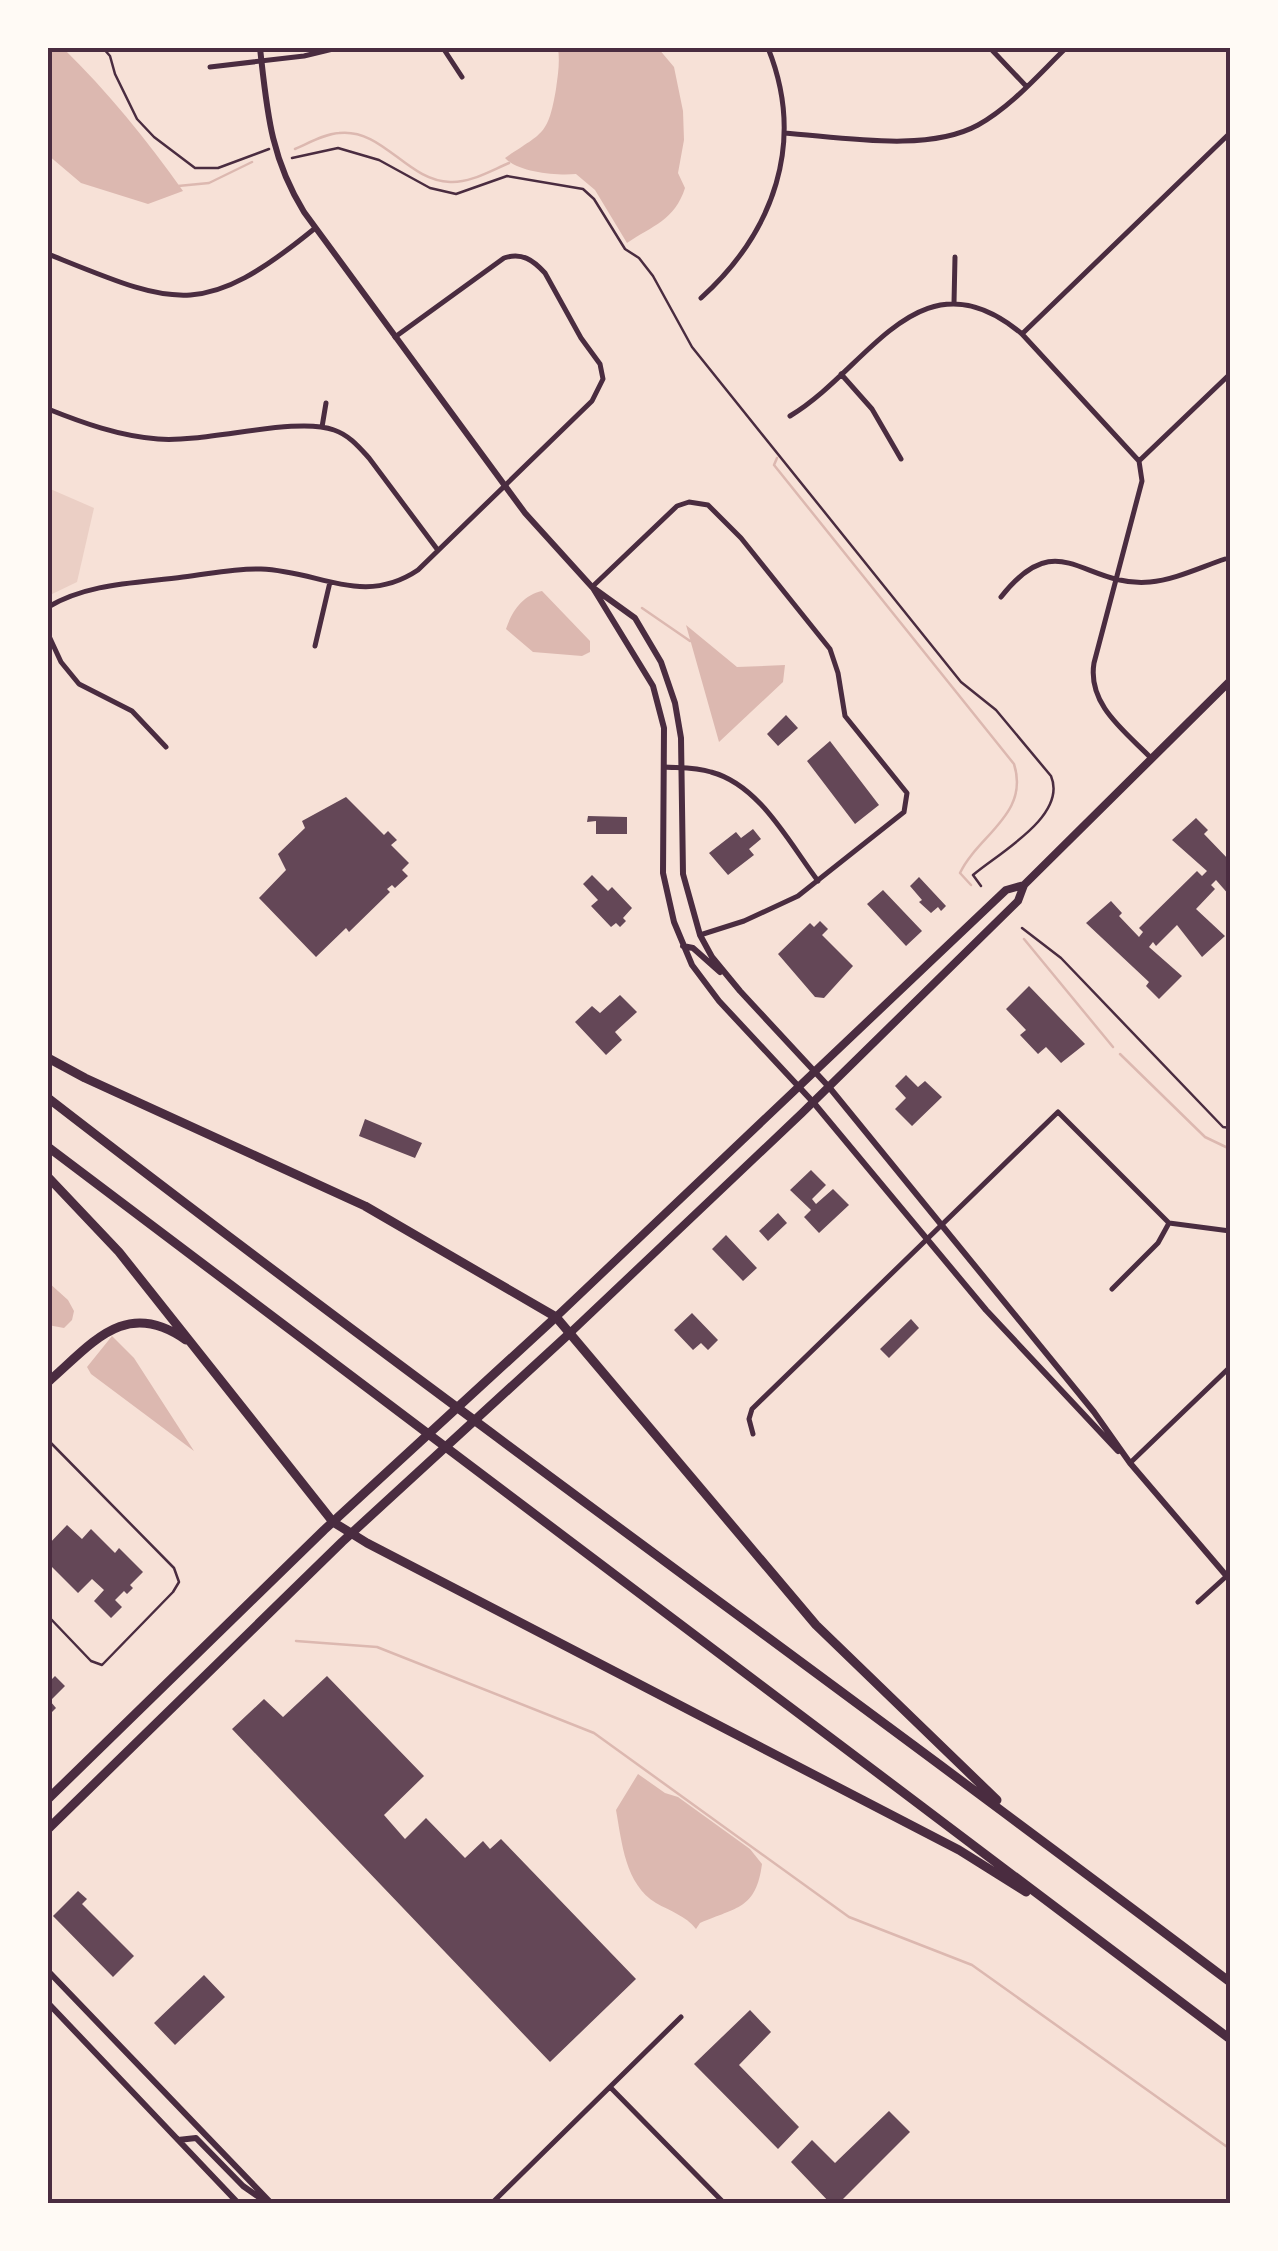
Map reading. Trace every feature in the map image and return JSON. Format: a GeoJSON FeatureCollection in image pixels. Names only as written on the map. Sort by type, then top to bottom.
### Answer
{"type":"FeatureCollection","features":[{"type":"Feature","properties":{"kind":"highway"},"geometry":{"type":"LineString","coordinates":[[48,1058],[366,1206],[556,1317],[816,1625],[1024,1826]]}},
{"type":"Feature","properties":{"kind":"highway"},"geometry":{"type":"LineString","coordinates":[[48,1098],[271,1270],[1230,1982]]}},
{"type":"Feature","properties":{"kind":"highway"},"geometry":{"type":"LineString","coordinates":[[48,1147],[1230,2039]]}},
{"type":"Feature","properties":{"kind":"highway"},"geometry":{"type":"LineString","coordinates":[[48,1177],[119,1252],[334,1522],[959,1850],[1040,1900],[1163,1989]]}},
{"type":"Feature","properties":{"kind":"highway"},"geometry":{"type":"LineString","coordinates":[[48,1799],[334,1522],[556,1317]]}},
{"type":"Feature","properties":{"kind":"highway"},"geometry":{"type":"LineString","coordinates":[[48,1382],[110,1329],[127,1322],[141,1321],[171,1330],[200,1350]]}},
{"type":"Feature","properties":{"kind":"highway"},"geometry":{"type":"LineString","coordinates":[[48,1829],[352,1534],[570,1332]]}},
{"type":"Feature","properties":{"kind":"main road"},"geometry":{"type":"LineString","coordinates":[[570,1332],[1018,902],[1024,885],[1230,681]]}},
{"type":"Feature","properties":{"kind":"main road"},"geometry":{"type":"LineString","coordinates":[[556,1317],[1006,890],[1024,885]]}},
{"type":"Feature","properties":{"kind":"street"},"geometry":{"type":"LineString","coordinates":[[260,48],[273,148],[291,192],[314,229],[541,531],[592,586],[635,618],[662,662],[681,738],[682,874],[700,935],[729,979]]}},
{"type":"Feature","properties":{"kind":"street"},"geometry":{"type":"LineString","coordinates":[[210,67],[304,56],[337,48]]}},
{"type":"Feature","properties":{"kind":"street"},"geometry":{"type":"LineString","coordinates":[[442,48],[462,77]]}},
{"type":"Feature","properties":{"kind":"street"},"geometry":{"type":"LineString","coordinates":[[700,298],[730,270],[758,230],[774,194],[784,134],[782,97],[768,48]]}},
{"type":"Feature","properties":{"kind":"street"},"geometry":{"type":"LineString","coordinates":[[990,48],[1026,86]]}},
{"type":"Feature","properties":{"kind":"street"},"geometry":{"type":"LineString","coordinates":[[784,134],[914,140],[949,136],[976,126],[1066,48]]}},
{"type":"Feature","properties":{"kind":"street"},"geometry":{"type":"LineString","coordinates":[[1022,334],[1230,134]]}},
{"type":"Feature","properties":{"kind":"street"},"geometry":{"type":"LineString","coordinates":[[48,254],[154,294],[194,296],[252,276],[314,229]]}},
{"type":"Feature","properties":{"kind":"street"},"geometry":{"type":"LineString","coordinates":[[48,607],[90,589],[239,570],[278,570],[353,587],[388,586],[418,570],[592,401],[602,386],[603,372],[544,273],[537,264],[521,256],[504,258],[395,338]]}},
{"type":"Feature","properties":{"kind":"street"},"geometry":{"type":"LineString","coordinates":[[954,303],[956,257]]}},
{"type":"Feature","properties":{"kind":"street"},"geometry":{"type":"LineString","coordinates":[[790,416],[817,398],[897,322],[918,310],[954,303],[991,312],[1022,334],[1139,461],[1142,482],[1094,663],[1092,684],[1102,706],[1152,759]]}},
{"type":"Feature","properties":{"kind":"street"},"geometry":{"type":"LineString","coordinates":[[842,374],[872,409],[901,459]]}},
{"type":"Feature","properties":{"kind":"street"},"geometry":{"type":"LineString","coordinates":[[1139,461],[1230,374]]}},
{"type":"Feature","properties":{"kind":"street"},"geometry":{"type":"LineString","coordinates":[[322,427],[326,402]]}},
{"type":"Feature","properties":{"kind":"street"},"geometry":{"type":"LineString","coordinates":[[48,409],[108,430],[160,440],[214,438],[296,427],[322,427],[345,435],[358,446],[438,550]]}},
{"type":"Feature","properties":{"kind":"street"},"geometry":{"type":"LineString","coordinates":[[592,586],[677,506],[690,502],[708,505],[741,538],[830,650],[845,716],[907,793],[904,812],[798,896],[700,935]]}},
{"type":"Feature","properties":{"kind":"street"},"geometry":{"type":"LineString","coordinates":[[1001,597],[1021,573],[1040,562],[1064,563],[1149,582],[1225,559]]}},
{"type":"Feature","properties":{"kind":"street"},"geometry":{"type":"LineString","coordinates":[[315,646],[330,582]]}},
{"type":"Feature","properties":{"kind":"street"},"geometry":{"type":"LineString","coordinates":[[592,586],[653,686],[664,728],[666,897],[692,966],[1086,1420],[1130,1463],[1229,1576],[1198,1602]]}},
{"type":"Feature","properties":{"kind":"street"},"geometry":{"type":"LineString","coordinates":[[48,634],[61,662],[79,684],[132,711],[166,748]]}},
{"type":"Feature","properties":{"kind":"street"},"geometry":{"type":"LineString","coordinates":[[664,768],[709,771],[742,787],[762,807],[818,882]]}},
{"type":"Feature","properties":{"kind":"street"},"geometry":{"type":"LineString","coordinates":[[683,946],[693,948],[729,979],[829,1087],[1094,1412],[1130,1463]]}},
{"type":"Feature","properties":{"kind":"street"},"geometry":{"type":"LineString","coordinates":[[753,1434],[749,1418],[752,1410],[1058,1112],[1169,1223],[1230,1230]]}},
{"type":"Feature","properties":{"kind":"street"},"geometry":{"type":"LineString","coordinates":[[1112,1289],[1158,1243],[1169,1223]]}},
{"type":"Feature","properties":{"kind":"street"},"geometry":{"type":"LineString","coordinates":[[1130,1463],[1230,1367]]}},
{"type":"Feature","properties":{"kind":"street"},"geometry":{"type":"LineString","coordinates":[[48,1971],[270,2204]]}},
{"type":"Feature","properties":{"kind":"street"},"geometry":{"type":"LineString","coordinates":[[48,2003],[239,2204]]}},
{"type":"Feature","properties":{"kind":"street"},"geometry":{"type":"LineString","coordinates":[[492,2204],[681,2017]]}},
{"type":"Feature","properties":{"kind":"street"},"geometry":{"type":"LineString","coordinates":[[610,2087],[725,2204]]}},
{"type":"Feature","properties":{"kind":"street"},"geometry":{"type":"LineString","coordinates":[[178,2140],[196,2138],[243,2186],[270,2204]]}},
{"type":"Feature","properties":{"kind":"lane"},"geometry":{"type":"LineString","coordinates":[[48,1440],[174,1568],[179,1582],[102,1665],[91,1661],[48,1616]]}},
{"type":"Feature","properties":{"kind":"path"},"geometry":{"type":"LineString","coordinates":[[103,48],[137,119],[195,168],[218,168],[273,148]]}},
{"type":"Feature","properties":{"kind":"path"},"geometry":{"type":"LineString","coordinates":[[292,158],[338,148],[378,160],[430,188],[456,194],[507,176],[584,189],[594,199],[625,249],[640,258],[653,276],[692,347],[961,682],[996,710],[1051,776],[1055,787],[1052,800],[1024,836],[973,875],[980,886]]}},
{"type":"Feature","properties":{"kind":"path"},"geometry":{"type":"LineString","coordinates":[[1022,928],[1060,958],[1223,1128],[1230,1128]]}},
{"type":"Feature","properties":{"kind":"shaded area"},"geometry":{"type":"Polygon","coordinates":[[[48,48],[63,48],[79,64],[126,116],[183,191],[148,204],[81,183],[48,155],[48,48]]]}},
{"type":"Feature","properties":{"kind":"shaded area"},"geometry":{"type":"Polygon","coordinates":[[[558,48],[658,48],[674,67],[683,111],[684,140],[678,173],[685,188],[669,215],[627,243],[595,190],[576,174],[538,172],[505,158],[536,137],[546,125],[556,89],[558,48]]]}},
{"type":"Feature","properties":{"kind":"shaded area"},"geometry":{"type":"Polygon","coordinates":[[[48,488],[94,508],[77,582],[48,596],[48,488]]]}},
{"type":"Feature","properties":{"kind":"shaded area"},"geometry":{"type":"Polygon","coordinates":[[[542,591],[590,641],[590,652],[582,656],[533,652],[506,629],[519,605],[542,591]]]}},
{"type":"Feature","properties":{"kind":"shaded area"},"geometry":{"type":"Polygon","coordinates":[[[686,625],[737,667],[785,665],[783,682],[719,742],[686,625]]]}},
{"type":"Feature","properties":{"kind":"shaded area"},"geometry":{"type":"Polygon","coordinates":[[[48,1282],[74,1311],[64,1328],[48,1325],[48,1282]]]}},
{"type":"Feature","properties":{"kind":"shaded area"},"geometry":{"type":"Polygon","coordinates":[[[112,1336],[134,1358],[194,1451],[91,1374],[87,1367],[112,1336]]]}},
{"type":"Feature","properties":{"kind":"shaded area"},"geometry":{"type":"Polygon","coordinates":[[[638,1774],[665,1793],[678,1797],[750,1849],[762,1864],[755,1890],[743,1904],[700,1923],[696,1929],[646,1895],[631,1874],[616,1810],[638,1774]]]}},
{"type":"Feature","properties":{"kind":"building"},"geometry":{"type":"Polygon","coordinates":[[[786,715],[798,728],[778,746],[767,734],[786,715]]]}},
{"type":"Feature","properties":{"kind":"building"},"geometry":{"type":"Polygon","coordinates":[[[830,741],[879,805],[855,824],[807,761],[830,741]]]}},
{"type":"Feature","properties":{"kind":"building"},"geometry":{"type":"Polygon","coordinates":[[[346,797],[384,835],[388,831],[397,840],[391,845],[409,863],[402,870],[408,876],[395,888],[392,885],[387,889],[390,892],[349,932],[346,928],[316,957],[259,898],[286,870],[278,854],[305,828],[302,821],[346,797]]]}},
{"type":"Feature","properties":{"kind":"building"},"geometry":{"type":"Polygon","coordinates":[[[588,816],[627,817],[627,834],[596,834],[596,821],[587,822],[588,816]]]}},
{"type":"Feature","properties":{"kind":"building"},"geometry":{"type":"Polygon","coordinates":[[[1196,818],[1208,830],[1204,834],[1230,861],[1230,896],[1216,880],[1211,885],[1215,889],[1196,909],[1225,936],[1202,957],[1177,925],[1156,946],[1153,942],[1149,947],[1182,976],[1159,999],[1146,986],[1149,982],[1086,923],[1111,901],[1139,937],[1143,932],[1139,928],[1197,871],[1202,876],[1207,871],[1172,840],[1196,818]]]}},
{"type":"Feature","properties":{"kind":"building"},"geometry":{"type":"Polygon","coordinates":[[[753,829],[761,839],[749,849],[754,855],[728,875],[709,853],[736,832],[741,838],[753,829]]]}},
{"type":"Feature","properties":{"kind":"building"},"geometry":{"type":"Polygon","coordinates":[[[592,875],[608,891],[612,887],[632,908],[620,927],[616,923],[611,927],[591,906],[598,900],[583,884],[592,875]]]}},
{"type":"Feature","properties":{"kind":"building"},"geometry":{"type":"Polygon","coordinates":[[[919,877],[946,906],[941,911],[938,907],[931,913],[919,902],[922,900],[910,886],[919,877]]]}},
{"type":"Feature","properties":{"kind":"building"},"geometry":{"type":"Polygon","coordinates":[[[883,890],[922,931],[906,946],[867,904],[883,890]]]}},
{"type":"Feature","properties":{"kind":"building"},"geometry":{"type":"Polygon","coordinates":[[[820,921],[828,929],[822,935],[853,966],[824,998],[815,997],[778,954],[810,923],[814,927],[820,921]]]}},
{"type":"Feature","properties":{"kind":"building"},"geometry":{"type":"Polygon","coordinates":[[[1029,986],[1085,1044],[1061,1063],[1046,1047],[1038,1054],[1020,1035],[1026,1030],[1006,1009],[1029,986]]]}},
{"type":"Feature","properties":{"kind":"building"},"geometry":{"type":"Polygon","coordinates":[[[620,995],[637,1012],[615,1032],[622,1040],[606,1055],[575,1022],[592,1006],[600,1013],[620,995]]]}},
{"type":"Feature","properties":{"kind":"building"},"geometry":{"type":"Polygon","coordinates":[[[906,1075],[918,1087],[925,1081],[942,1097],[912,1126],[895,1109],[906,1098],[895,1086],[906,1075]]]}},
{"type":"Feature","properties":{"kind":"building"},"geometry":{"type":"Polygon","coordinates":[[[365,1119],[422,1143],[415,1158],[359,1136],[365,1119]]]}},
{"type":"Feature","properties":{"kind":"building"},"geometry":{"type":"Polygon","coordinates":[[[811,1170],[826,1185],[812,1199],[816,1204],[833,1189],[849,1205],[819,1233],[804,1217],[811,1210],[790,1190],[811,1170]]]}},
{"type":"Feature","properties":{"kind":"building"},"geometry":{"type":"Polygon","coordinates":[[[778,1213],[787,1223],[768,1241],[759,1231],[778,1213]]]}},
{"type":"Feature","properties":{"kind":"building"},"geometry":{"type":"Polygon","coordinates":[[[726,1235],[757,1268],[743,1281],[712,1249],[726,1235]]]}},
{"type":"Feature","properties":{"kind":"building"},"geometry":{"type":"Polygon","coordinates":[[[692,1313],[718,1340],[708,1350],[701,1343],[693,1350],[674,1330],[692,1313]]]}},
{"type":"Feature","properties":{"kind":"building"},"geometry":{"type":"Polygon","coordinates":[[[911,1319],[919,1328],[889,1358],[880,1349],[911,1319]]]}},
{"type":"Feature","properties":{"kind":"building"},"geometry":{"type":"Polygon","coordinates":[[[67,1525],[82,1539],[91,1529],[115,1553],[119,1548],[143,1572],[127,1594],[124,1591],[115,1600],[122,1607],[111,1618],[94,1601],[104,1590],[92,1579],[78,1593],[48,1563],[48,1545],[67,1525]]]}},
{"type":"Feature","properties":{"kind":"building"},"geometry":{"type":"Polygon","coordinates":[[[55,1676],[65,1686],[50,1701],[56,1708],[48,1716],[48,1683],[55,1676]]]}},
{"type":"Feature","properties":{"kind":"building"},"geometry":{"type":"Polygon","coordinates":[[[327,1676],[424,1776],[384,1815],[405,1839],[426,1818],[465,1858],[483,1841],[490,1849],[501,1839],[636,1979],[550,2062],[232,1729],[264,1699],[283,1717],[327,1676]]]}},
{"type":"Feature","properties":{"kind":"building"},"geometry":{"type":"Polygon","coordinates":[[[78,1891],[87,1899],[82,1904],[134,1956],[113,1977],[53,1916],[78,1891]]]}},
{"type":"Feature","properties":{"kind":"building"},"geometry":{"type":"Polygon","coordinates":[[[204,1975],[225,1997],[175,2045],[154,2023],[204,1975]]]}},
{"type":"Feature","properties":{"kind":"building"},"geometry":{"type":"Polygon","coordinates":[[[750,2010],[771,2032],[739,2065],[799,2127],[778,2149],[694,2064],[750,2010]]]}},
{"type":"Feature","properties":{"kind":"building"},"geometry":{"type":"Polygon","coordinates":[[[889,2111],[910,2132],[838,2204],[831,2204],[791,2162],[812,2140],[835,2163],[889,2111]]]}},
{"type":"Feature","properties":{"kind":"waterway"},"geometry":{"type":"LineString","coordinates":[[295,149],[328,135],[355,134],[369,138],[421,173],[450,182],[472,179],[509,163]]}},
{"type":"Feature","properties":{"kind":"waterway"},"geometry":{"type":"LineString","coordinates":[[178,186],[209,183],[252,162]]}},
{"type":"Feature","properties":{"kind":"waterway"},"geometry":{"type":"LineString","coordinates":[[777,458],[774,465],[1014,764],[1017,781],[1009,810],[960,873],[971,885]]}},
{"type":"Feature","properties":{"kind":"waterway"},"geometry":{"type":"LineString","coordinates":[[642,608],[690,641]]}},
{"type":"Feature","properties":{"kind":"waterway"},"geometry":{"type":"LineString","coordinates":[[1024,939],[1113,1047]]}},
{"type":"Feature","properties":{"kind":"waterway"},"geometry":{"type":"LineString","coordinates":[[1120,1054],[1205,1137],[1230,1149]]}},
{"type":"Feature","properties":{"kind":"waterway"},"geometry":{"type":"LineString","coordinates":[[296,1641],[377,1647],[594,1733],[849,1917],[972,1965],[1230,2149]]}}]}
